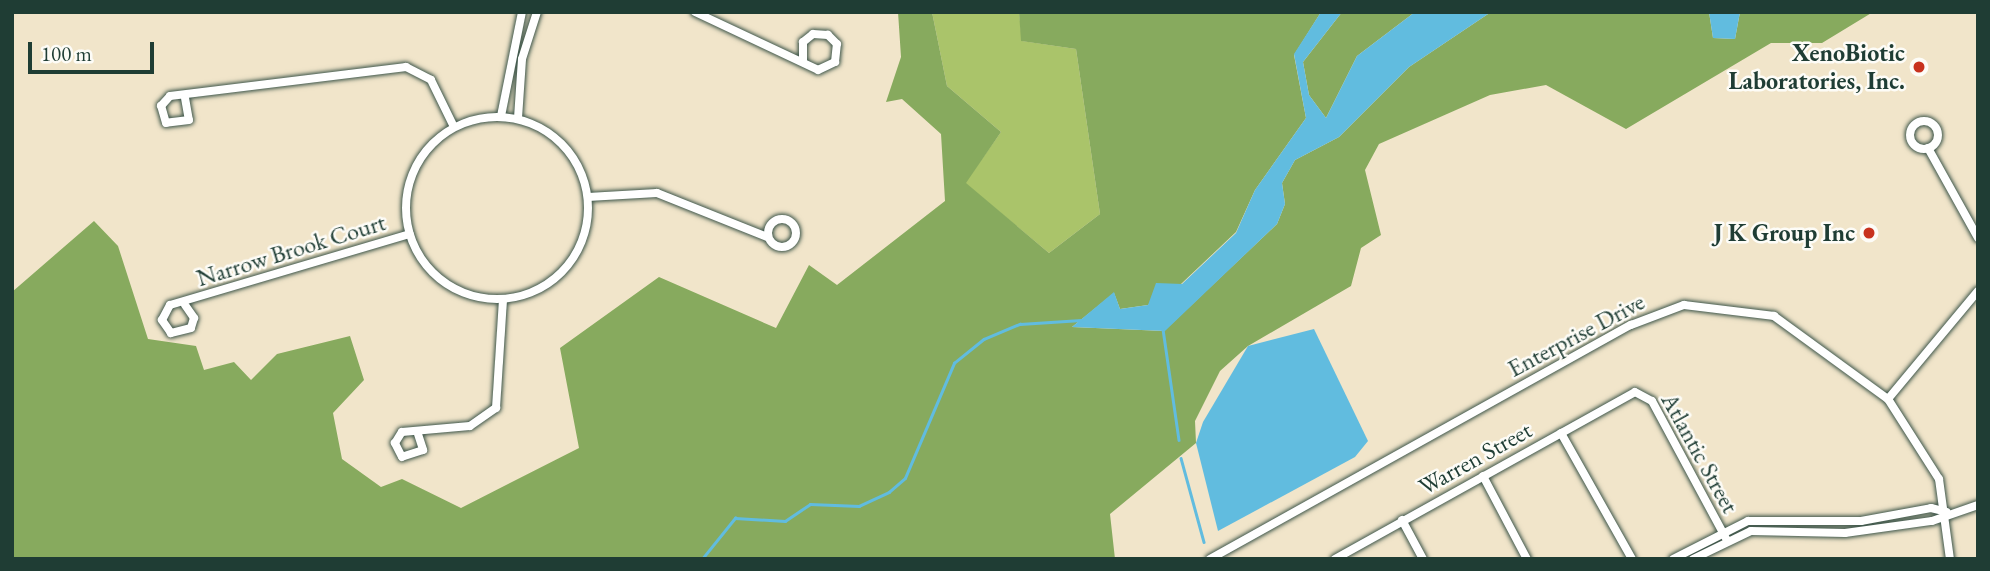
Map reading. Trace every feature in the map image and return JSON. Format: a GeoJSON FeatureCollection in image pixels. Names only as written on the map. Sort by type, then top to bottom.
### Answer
{"type":"FeatureCollection","features":[{"type":"Feature","properties":{"kind":"street"},"geometry":{"type":"LineString","coordinates":[[501,116],[522,12]]}},
{"type":"Feature","properties":{"kind":"street"},"geometry":{"type":"LineString","coordinates":[[518,118],[523,59],[537,12]]}},
{"type":"Feature","properties":{"kind":"street"},"geometry":{"type":"LineString","coordinates":[[695,12],[824,70],[835,62],[836,44],[828,35],[813,34],[801,48],[803,60]]}},
{"type":"Feature","properties":{"kind":"street"},"geometry":{"type":"LineString","coordinates":[[185,98],[203,90],[405,67],[431,80],[454,128]]}},
{"type":"Feature","properties":{"kind":"street"},"geometry":{"type":"LineString","coordinates":[[501,116],[518,118],[565,146],[588,197],[587,226],[564,270],[532,293],[503,299],[455,290],[420,257],[410,234],[409,185],[418,162],[454,128],[501,116]]}},
{"type":"Feature","properties":{"kind":"street"},"geometry":{"type":"LineString","coordinates":[[1928,148],[1978,238]]}},
{"type":"Feature","properties":{"kind":"street"},"geometry":{"type":"LineString","coordinates":[[588,197],[657,193],[767,237]]}},
{"type":"Feature","properties":{"kind":"street","name":"Narrow Brook Court"},"geometry":{"type":"LineString","coordinates":[[185,305],[410,234]]}},
{"type":"Feature","properties":{"kind":"street"},"geometry":{"type":"LineString","coordinates":[[1888,399],[1978,290]]}},
{"type":"Feature","properties":{"kind":"street"},"geometry":{"type":"LineString","coordinates":[[417,431],[470,426],[496,408],[503,299]]}},
{"type":"Feature","properties":{"kind":"street","name":"Enterprise Drive"},"geometry":{"type":"LineString","coordinates":[[1210,559],[1640,320],[1684,305],[1774,316],[1888,399],[1922,443],[1947,512],[1950,559]]}},
{"type":"Feature","properties":{"kind":"street","name":"Warren Street"},"geometry":{"type":"LineString","coordinates":[[1335,559],[1634,392]]}},
{"type":"Feature","properties":{"kind":"street","name":"Atlantic Street"},"geometry":{"type":"LineString","coordinates":[[1634,392],[1652,401],[1727,540]]}},
{"type":"Feature","properties":{"kind":"street"},"geometry":{"type":"LineString","coordinates":[[1561,433],[1632,559]]}},
{"type":"Feature","properties":{"kind":"street"},"geometry":{"type":"LineString","coordinates":[[1483,476],[1527,559]]}},
{"type":"Feature","properties":{"kind":"street"},"geometry":{"type":"LineString","coordinates":[[1693,559],[1727,540],[1770,528],[1845,533],[1932,521],[1947,512],[1978,505]]}},
{"type":"Feature","properties":{"kind":"street"},"geometry":{"type":"LineString","coordinates":[[1679,557],[1722,531],[1766,519],[1861,521],[1931,508],[1947,512]]}},
{"type":"Feature","properties":{"kind":"street"},"geometry":{"type":"LineString","coordinates":[[1402,520],[1423,559]]}},
{"type":"Feature","properties":{"kind":"green space"},"geometry":{"type":"Polygon","coordinates":[[[898,12],[932,12],[947,86],[1001,132],[966,183],[1049,253],[1100,214],[1076,49],[1021,41],[1019,12],[1321,12],[1294,55],[1306,118],[1255,190],[1236,232],[1181,284],[1148,305],[1120,309],[1114,293],[1072,327],[1164,331],[1277,224],[1285,204],[1282,183],[1295,160],[1339,137],[1409,67],[1491,12],[1709,12],[1713,38],[1735,39],[1740,12],[1873,12],[1822,43],[1771,43],[1626,129],[1546,85],[1490,95],[1379,144],[1365,170],[1381,235],[1361,248],[1351,286],[1248,346],[1220,371],[1195,421],[1196,443],[1110,514],[1115,559],[12,559],[12,292],[94,221],[118,246],[148,339],[196,346],[204,370],[234,362],[251,380],[277,354],[350,336],[364,380],[333,413],[342,459],[381,487],[402,479],[461,508],[579,448],[560,348],[659,277],[776,328],[809,265],[837,285],[945,201],[941,134],[902,99],[886,102],[901,57],[898,12]]]}},
{"type":"Feature","properties":{"kind":"green space"},"geometry":{"type":"Polygon","coordinates":[[[932,12],[1019,12],[1022,41],[1076,49],[1100,214],[1049,253],[965,183],[1001,132],[947,86],[932,12]]]}},
{"type":"Feature","properties":{"kind":"green space"},"geometry":{"type":"Polygon","coordinates":[[[1342,12],[1415,12],[1357,56],[1326,118],[1309,95],[1303,62],[1342,12]]]}},
{"type":"Feature","properties":{"kind":"water"},"geometry":{"type":"Polygon","coordinates":[[[1321,12],[1342,12],[1303,62],[1309,95],[1326,118],[1357,56],[1415,12],[1491,12],[1409,67],[1339,137],[1295,160],[1282,183],[1285,204],[1277,224],[1165,331],[1072,327],[1114,292],[1120,309],[1148,305],[1156,283],[1182,284],[1236,233],[1255,190],[1306,118],[1294,54],[1321,12]]]}},
{"type":"Feature","properties":{"kind":"water"},"geometry":{"type":"Polygon","coordinates":[[[1709,12],[1740,12],[1735,39],[1713,38],[1709,12]]]}},
{"type":"Feature","properties":{"kind":"water"},"geometry":{"type":"Polygon","coordinates":[[[1314,329],[1368,441],[1355,457],[1218,531],[1196,443],[1203,422],[1248,346],[1314,329]]]}},
{"type":"Feature","properties":{"kind":"waterway"},"geometry":{"type":"LineString","coordinates":[[702,559],[735,518],[785,521],[810,504],[859,506],[889,492],[905,478],[954,363],[984,339],[1020,324],[1081,320]]}},
{"type":"Feature","properties":{"kind":"waterway"},"geometry":{"type":"LineString","coordinates":[[1163,329],[1179,440]]}},
{"type":"Feature","properties":{"kind":"waterway"},"geometry":{"type":"LineString","coordinates":[[1181,458],[1204,542]]}},
{"type":"Feature","properties":{"kind":"place","name":"XenoBiotic Laboratories, Inc."},"geometry":{"type":"Point","coordinates":[1919,67]}},
{"type":"Feature","properties":{"kind":"place","name":"J K Group Inc"},"geometry":{"type":"Point","coordinates":[1869,233]}}]}
